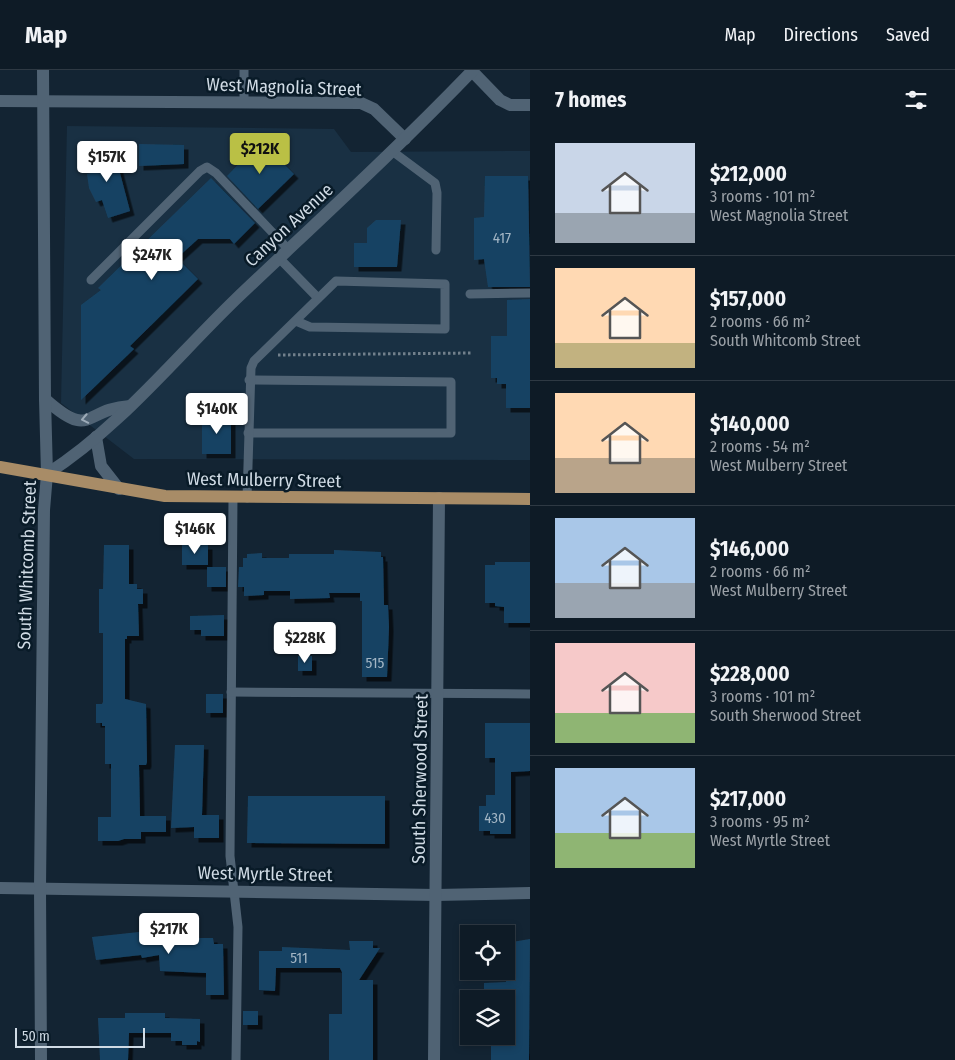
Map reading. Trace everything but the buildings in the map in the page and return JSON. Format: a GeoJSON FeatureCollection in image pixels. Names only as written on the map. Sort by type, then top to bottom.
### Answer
{"type":"FeatureCollection","features":[{"type":"Feature","properties":{"kind":"main road","name":"West Mulberry Street"},"geometry":{"type":"LineString","coordinates":[[0,467],[165,496],[530,499]]}},
{"type":"Feature","properties":{"kind":"street","name":"South Whitcomb Street"},"geometry":{"type":"LineString","coordinates":[[41,1060],[40,888],[44,510],[47,474],[43,70]]}},
{"type":"Feature","properties":{"kind":"street"},"geometry":{"type":"LineString","coordinates":[[472,70],[500,100],[510,105],[530,105]]}},
{"type":"Feature","properties":{"kind":"street","name":"Canyon Avenue"},"geometry":{"type":"LineString","coordinates":[[47,474],[76,456],[130,406],[236,300],[405,139],[472,70]]}},
{"type":"Feature","properties":{"kind":"street","name":"West Magnolia Street"},"geometry":{"type":"LineString","coordinates":[[0,101],[361,103],[374,109],[405,139]]}},
{"type":"Feature","properties":{"kind":"street"},"geometry":{"type":"LineString","coordinates":[[45,399],[64,416],[75,421],[87,421],[113,407],[130,406]]}},
{"type":"Feature","properties":{"kind":"street"},"geometry":{"type":"LineString","coordinates":[[96,437],[101,466],[119,489]]}},
{"type":"Feature","properties":{"kind":"street","name":"South Sherwood Street"},"geometry":{"type":"LineString","coordinates":[[434,1060],[439,498]]}},
{"type":"Feature","properties":{"kind":"street","name":"West Myrtle Street"},"geometry":{"type":"LineString","coordinates":[[0,888],[436,895],[530,893]]}},
{"type":"Feature","properties":{"kind":"lane"},"geometry":{"type":"LineString","coordinates":[[244,70],[244,103]]}},
{"type":"Feature","properties":{"kind":"lane"},"geometry":{"type":"LineString","coordinates":[[392,151],[435,183],[437,193],[436,250]]}},
{"type":"Feature","properties":{"kind":"lane"},"geometry":{"type":"LineString","coordinates":[[91,280],[200,171],[207,167],[216,173],[318,298]]}},
{"type":"Feature","properties":{"kind":"lane"},"geometry":{"type":"LineString","coordinates":[[248,498],[249,380],[254,361],[336,281],[445,284],[445,328],[310,326],[296,321]]}},
{"type":"Feature","properties":{"kind":"lane"},"geometry":{"type":"LineString","coordinates":[[470,294],[530,294]]}},
{"type":"Feature","properties":{"kind":"lane"},"geometry":{"type":"LineString","coordinates":[[248,433],[450,433],[450,382],[249,380]]}},
{"type":"Feature","properties":{"kind":"lane"},"geometry":{"type":"LineString","coordinates":[[233,498],[230,856],[238,926],[236,1060]]}},
{"type":"Feature","properties":{"kind":"lane"},"geometry":{"type":"LineString","coordinates":[[231,692],[530,694]]}},
{"type":"Feature","properties":{"kind":"path"},"geometry":{"type":"LineString","coordinates":[[275,355],[471,353]]}},
{"type":"Feature","properties":{"kind":"shaded area"},"geometry":{"type":"Polygon","coordinates":[[[67,126],[334,129],[351,152],[530,151],[530,460],[134,459],[61,403],[67,126]]]}}]}
